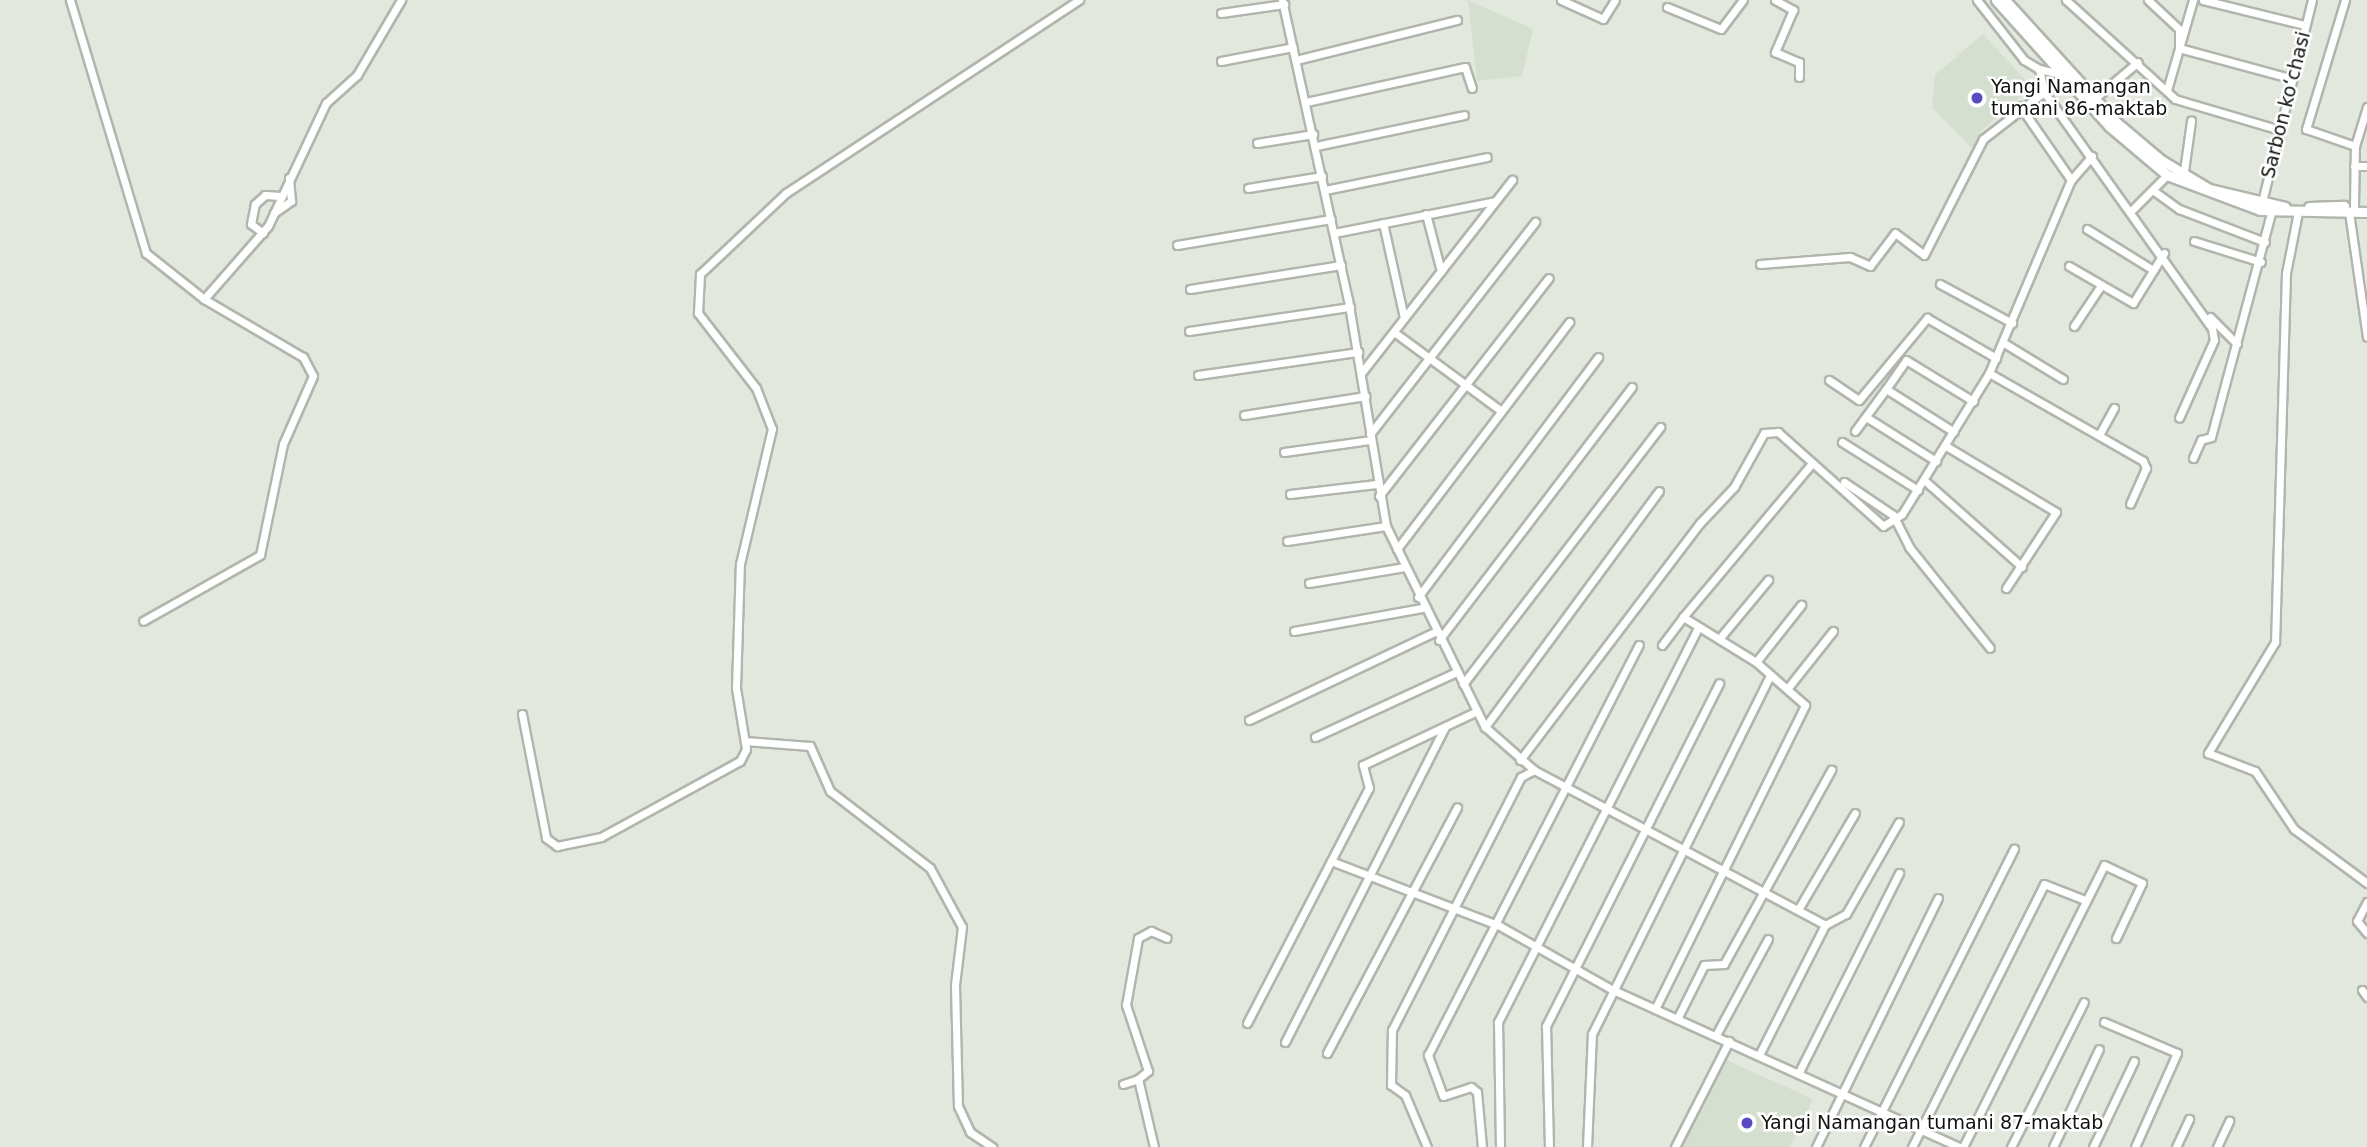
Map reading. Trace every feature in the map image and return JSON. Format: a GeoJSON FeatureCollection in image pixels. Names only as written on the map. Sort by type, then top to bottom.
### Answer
{"type":"FeatureCollection","features":[{"type":"Feature","properties":{"kind":"main road"},"geometry":{"type":"LineString","coordinates":[[1996,0],[2132,148],[2167,175],[2261,207],[2298,212],[2352,209]]}},
{"type":"Feature","properties":{"kind":"main road"},"geometry":{"type":"LineString","coordinates":[[2006,0],[2094,99],[2141,146],[2183,179]]}},
{"type":"Feature","properties":{"kind":"main road"},"geometry":{"type":"LineString","coordinates":[[2273,209],[2367,209]]}},
{"type":"Feature","properties":{"kind":"street"},"geometry":{"type":"LineString","coordinates":[[70,0],[146,253],[204,299],[303,357],[313,376],[283,444],[260,555],[143,621]]}},
{"type":"Feature","properties":{"kind":"street"},"geometry":{"type":"LineString","coordinates":[[204,299],[263,233],[326,103],[357,75],[401,0]]}},
{"type":"Feature","properties":{"kind":"street"},"geometry":{"type":"LineString","coordinates":[[522,715],[547,838],[564,847],[669,803],[740,761],[745,741],[734,641],[740,564],[772,429],[757,388],[698,313],[700,274],[786,193],[1079,0]]}},
{"type":"Feature","properties":{"kind":"street"},"geometry":{"type":"LineString","coordinates":[[1561,0],[1603,19],[1615,0]]}},
{"type":"Feature","properties":{"kind":"street"},"geometry":{"type":"LineString","coordinates":[[1667,7],[1721,29],[1743,0]]}},
{"type":"Feature","properties":{"kind":"street"},"geometry":{"type":"LineString","coordinates":[[1775,0],[1793,10],[1775,52],[1800,63],[1799,77]]}},
{"type":"Feature","properties":{"kind":"street"},"geometry":{"type":"LineString","coordinates":[[1977,0],[2024,60],[2039,69],[2064,75]]}},
{"type":"Feature","properties":{"kind":"street"},"geometry":{"type":"LineString","coordinates":[[2066,0],[2181,102],[2280,130]]}},
{"type":"Feature","properties":{"kind":"street"},"geometry":{"type":"LineString","coordinates":[[2148,0],[2179,29],[2179,47]]}},
{"type":"Feature","properties":{"kind":"street"},"geometry":{"type":"LineString","coordinates":[[2167,90],[2193,0]]}},
{"type":"Feature","properties":{"kind":"street"},"geometry":{"type":"LineString","coordinates":[[2203,0],[2305,25]]}},
{"type":"Feature","properties":{"kind":"street","name":"Sarbon koʻchasi"},"geometry":{"type":"LineString","coordinates":[[2261,207],[2312,0]]}},
{"type":"Feature","properties":{"kind":"street"},"geometry":{"type":"LineString","coordinates":[[2345,0],[2306,129],[2355,146]]}},
{"type":"Feature","properties":{"kind":"street"},"geometry":{"type":"LineString","coordinates":[[1221,13],[1283,2],[1350,307],[1366,396],[1376,484],[1386,526],[1422,608],[1485,727],[1534,770],[1605,809],[1763,888],[1825,925]]}},
{"type":"Feature","properties":{"kind":"street"},"geometry":{"type":"LineString","coordinates":[[1296,60],[1457,20]]}},
{"type":"Feature","properties":{"kind":"street"},"geometry":{"type":"LineString","coordinates":[[1221,61],[1293,47]]}},
{"type":"Feature","properties":{"kind":"street"},"geometry":{"type":"LineString","coordinates":[[2179,47],[2293,79]]}},
{"type":"Feature","properties":{"kind":"street"},"geometry":{"type":"LineString","coordinates":[[2094,99],[2138,62]]}},
{"type":"Feature","properties":{"kind":"street"},"geometry":{"type":"LineString","coordinates":[[1306,102],[1465,67],[1472,88]]}},
{"type":"Feature","properties":{"kind":"street"},"geometry":{"type":"LineString","coordinates":[[2039,69],[2044,92],[2164,253],[2215,338],[2179,418]]}},
{"type":"Feature","properties":{"kind":"street"},"geometry":{"type":"LineString","coordinates":[[1760,264],[1850,257],[1870,266],[1895,233],[1924,255],[1983,139],[2020,106],[2044,92]]}},
{"type":"Feature","properties":{"kind":"street"},"geometry":{"type":"LineString","coordinates":[[2020,106],[2071,180]]}},
{"type":"Feature","properties":{"kind":"street"},"geometry":{"type":"LineString","coordinates":[[2367,107],[2364,125],[2355,146],[2352,209],[2367,337]]}},
{"type":"Feature","properties":{"kind":"street"},"geometry":{"type":"LineString","coordinates":[[1316,146],[1464,115]]}},
{"type":"Feature","properties":{"kind":"street"},"geometry":{"type":"LineString","coordinates":[[2183,179],[2191,121]]}},
{"type":"Feature","properties":{"kind":"street"},"geometry":{"type":"LineString","coordinates":[[1258,144],[1313,134]]}},
{"type":"Feature","properties":{"kind":"street"},"geometry":{"type":"LineString","coordinates":[[1520,760],[1700,523],[1734,487],[1764,433],[1778,432],[1883,526],[1897,520],[1946,446],[1989,373],[2071,180],[2092,156]]}},
{"type":"Feature","properties":{"kind":"street"},"geometry":{"type":"LineString","coordinates":[[1325,190],[1487,157]]}},
{"type":"Feature","properties":{"kind":"street"},"geometry":{"type":"LineString","coordinates":[[2354,166],[2367,166]]}},
{"type":"Feature","properties":{"kind":"street"},"geometry":{"type":"LineString","coordinates":[[2133,209],[2154,191],[2167,175]]}},
{"type":"Feature","properties":{"kind":"street"},"geometry":{"type":"LineString","coordinates":[[1248,188],[1322,176]]}},
{"type":"Feature","properties":{"kind":"street"},"geometry":{"type":"LineString","coordinates":[[274,213],[291,201],[289,178]]}},
{"type":"Feature","properties":{"kind":"street"},"geometry":{"type":"LineString","coordinates":[[1362,372],[1512,180]]}},
{"type":"Feature","properties":{"kind":"street"},"geometry":{"type":"LineString","coordinates":[[2154,191],[2179,209],[2266,242]]}},
{"type":"Feature","properties":{"kind":"street"},"geometry":{"type":"LineString","coordinates":[[263,233],[251,223],[255,204],[265,195],[281,196]]}},
{"type":"Feature","properties":{"kind":"street"},"geometry":{"type":"LineString","coordinates":[[1334,233],[1496,201]]}},
{"type":"Feature","properties":{"kind":"street"},"geometry":{"type":"LineString","coordinates":[[2193,458],[2201,440],[2211,437],[2261,262],[2273,209]]}},
{"type":"Feature","properties":{"kind":"street"},"geometry":{"type":"LineString","coordinates":[[2298,212],[2286,273],[2275,642],[2208,753],[2255,771],[2294,829],[2367,883]]}},
{"type":"Feature","properties":{"kind":"street"},"geometry":{"type":"LineString","coordinates":[[1426,214],[1441,271]]}},
{"type":"Feature","properties":{"kind":"street"},"geometry":{"type":"LineString","coordinates":[[1177,245],[1331,219]]}},
{"type":"Feature","properties":{"kind":"street"},"geometry":{"type":"LineString","coordinates":[[1284,452],[1371,437],[1535,222]]}},
{"type":"Feature","properties":{"kind":"street"},"geometry":{"type":"LineString","coordinates":[[1383,223],[1404,318]]}},
{"type":"Feature","properties":{"kind":"street"},"geometry":{"type":"LineString","coordinates":[[2087,229],[2152,270]]}},
{"type":"Feature","properties":{"kind":"street"},"geometry":{"type":"LineString","coordinates":[[2194,241],[2261,262]]}},
{"type":"Feature","properties":{"kind":"street"},"geometry":{"type":"LineString","coordinates":[[2068,266],[2100,287],[2133,303],[2164,253]]}},
{"type":"Feature","properties":{"kind":"street"},"geometry":{"type":"LineString","coordinates":[[2170,264],[2225,338],[2237,344]]}},
{"type":"Feature","properties":{"kind":"street"},"geometry":{"type":"LineString","coordinates":[[1190,289],[1341,265]]}},
{"type":"Feature","properties":{"kind":"street"},"geometry":{"type":"LineString","coordinates":[[1379,496],[1549,278]]}},
{"type":"Feature","properties":{"kind":"street"},"geometry":{"type":"LineString","coordinates":[[1940,284],[2012,323]]}},
{"type":"Feature","properties":{"kind":"street"},"geometry":{"type":"LineString","coordinates":[[2074,326],[2100,287]]}},
{"type":"Feature","properties":{"kind":"street"},"geometry":{"type":"LineString","coordinates":[[1189,331],[1350,307]]}},
{"type":"Feature","properties":{"kind":"street"},"geometry":{"type":"LineString","coordinates":[[1829,380],[1859,400],[1927,318],[1996,358]]}},
{"type":"Feature","properties":{"kind":"street"},"geometry":{"type":"LineString","coordinates":[[1397,549],[1569,321]]}},
{"type":"Feature","properties":{"kind":"street"},"geometry":{"type":"LineString","coordinates":[[1394,331],[1501,411]]}},
{"type":"Feature","properties":{"kind":"street"},"geometry":{"type":"LineString","coordinates":[[2004,343],[2063,379]]}},
{"type":"Feature","properties":{"kind":"street"},"geometry":{"type":"LineString","coordinates":[[1198,375],[1357,352]]}},
{"type":"Feature","properties":{"kind":"street"},"geometry":{"type":"LineString","coordinates":[[1418,597],[1598,357]]}},
{"type":"Feature","properties":{"kind":"street"},"geometry":{"type":"LineString","coordinates":[[1855,431],[1906,360],[1973,401]]}},
{"type":"Feature","properties":{"kind":"street"},"geometry":{"type":"LineString","coordinates":[[1989,373],[2146,464],[2130,504]]}},
{"type":"Feature","properties":{"kind":"street"},"geometry":{"type":"LineString","coordinates":[[1439,640],[1632,387]]}},
{"type":"Feature","properties":{"kind":"street"},"geometry":{"type":"LineString","coordinates":[[1886,389],[1954,432]]}},
{"type":"Feature","properties":{"kind":"street"},"geometry":{"type":"LineString","coordinates":[[1244,415],[1366,396]]}},
{"type":"Feature","properties":{"kind":"street"},"geometry":{"type":"LineString","coordinates":[[2099,435],[2114,408]]}},
{"type":"Feature","properties":{"kind":"street"},"geometry":{"type":"LineString","coordinates":[[1866,417],[1936,461]]}},
{"type":"Feature","properties":{"kind":"street"},"geometry":{"type":"LineString","coordinates":[[1463,684],[1660,427]]}},
{"type":"Feature","properties":{"kind":"street"},"geometry":{"type":"LineString","coordinates":[[1842,442],[1918,490]]}},
{"type":"Feature","properties":{"kind":"street"},"geometry":{"type":"LineString","coordinates":[[1946,446],[2056,512],[2006,588]]}},
{"type":"Feature","properties":{"kind":"street"},"geometry":{"type":"LineString","coordinates":[[1662,645],[1812,463]]}},
{"type":"Feature","properties":{"kind":"street"},"geometry":{"type":"LineString","coordinates":[[1924,480],[2022,567]]}},
{"type":"Feature","properties":{"kind":"street"},"geometry":{"type":"LineString","coordinates":[[1844,482],[1897,520],[1909,547],[1990,648]]}},
{"type":"Feature","properties":{"kind":"street"},"geometry":{"type":"LineString","coordinates":[[1290,494],[1376,484]]}},
{"type":"Feature","properties":{"kind":"street"},"geometry":{"type":"LineString","coordinates":[[1485,727],[1659,491]]}},
{"type":"Feature","properties":{"kind":"street"},"geometry":{"type":"LineString","coordinates":[[1287,541],[1386,526]]}},
{"type":"Feature","properties":{"kind":"street"},"geometry":{"type":"LineString","coordinates":[[1309,583],[1405,567]]}},
{"type":"Feature","properties":{"kind":"street"},"geometry":{"type":"LineString","coordinates":[[1719,639],[1768,580]]}},
{"type":"Feature","properties":{"kind":"street"},"geometry":{"type":"LineString","coordinates":[[1756,662],[1801,605]]}},
{"type":"Feature","properties":{"kind":"street"},"geometry":{"type":"LineString","coordinates":[[1294,631],[1422,608]]}},
{"type":"Feature","properties":{"kind":"street"},"geometry":{"type":"LineString","coordinates":[[1655,1009],[1805,705],[1756,662],[1683,617]]}},
{"type":"Feature","properties":{"kind":"street"},"geometry":{"type":"LineString","coordinates":[[1500,1147],[1497,1022],[1698,627]]}},
{"type":"Feature","properties":{"kind":"street"},"geometry":{"type":"LineString","coordinates":[[1787,689],[1833,631]]}},
{"type":"Feature","properties":{"kind":"street"},"geometry":{"type":"LineString","coordinates":[[1249,720],[1434,632]]}},
{"type":"Feature","properties":{"kind":"street"},"geometry":{"type":"LineString","coordinates":[[1482,1147],[1477,1093],[1471,1087],[1443,1097],[1428,1055],[1498,925],[1639,645]]}},
{"type":"Feature","properties":{"kind":"street"},"geometry":{"type":"LineString","coordinates":[[1315,737],[1457,672]]}},
{"type":"Feature","properties":{"kind":"street"},"geometry":{"type":"LineString","coordinates":[[1587,1147],[1592,1034],[1770,675]]}},
{"type":"Feature","properties":{"kind":"street"},"geometry":{"type":"LineString","coordinates":[[1549,1147],[1544,1034],[1719,683]]}},
{"type":"Feature","properties":{"kind":"street"},"geometry":{"type":"LineString","coordinates":[[1247,1023],[1369,788],[1363,765],[1477,711]]}},
{"type":"Feature","properties":{"kind":"street"},"geometry":{"type":"LineString","coordinates":[[1285,1042],[1372,877],[1445,726]]}},
{"type":"Feature","properties":{"kind":"street"},"geometry":{"type":"LineString","coordinates":[[745,741],[810,746],[830,791],[930,868],[962,927],[955,985],[957,1106],[980,1144],[992,1147]]}},
{"type":"Feature","properties":{"kind":"street"},"geometry":{"type":"LineString","coordinates":[[1427,1147],[1405,1095],[1391,1085],[1388,1049],[1392,1030],[1521,777],[1534,770]]}},
{"type":"Feature","properties":{"kind":"street"},"geometry":{"type":"LineString","coordinates":[[1677,1019],[1703,965],[1724,964],[1763,888],[1831,770]]}},
{"type":"Feature","properties":{"kind":"street"},"geometry":{"type":"LineString","coordinates":[[1327,1053],[1457,807]]}},
{"type":"Feature","properties":{"kind":"street"},"geometry":{"type":"LineString","coordinates":[[1799,908],[1855,813]]}},
{"type":"Feature","properties":{"kind":"street"},"geometry":{"type":"LineString","coordinates":[[1760,1053],[1825,925],[1846,914],[1899,822]]}},
{"type":"Feature","properties":{"kind":"street"},"geometry":{"type":"LineString","coordinates":[[1864,1147],[1880,1110],[2014,849]]}},
{"type":"Feature","properties":{"kind":"street"},"geometry":{"type":"LineString","coordinates":[[1331,861],[1498,925],[1614,990],[1760,1053],[1961,1147],[2104,865],[2143,883],[2116,939]]}},
{"type":"Feature","properties":{"kind":"street"},"geometry":{"type":"LineString","coordinates":[[1799,1072],[1899,873]]}},
{"type":"Feature","properties":{"kind":"street"},"geometry":{"type":"LineString","coordinates":[[1912,1147],[2044,884],[2085,900]]}},
{"type":"Feature","properties":{"kind":"street"},"geometry":{"type":"LineString","coordinates":[[1816,1147],[1938,898]]}},
{"type":"Feature","properties":{"kind":"street"},"geometry":{"type":"LineString","coordinates":[[2367,902],[2357,921],[2367,933]]}},
{"type":"Feature","properties":{"kind":"street"},"geometry":{"type":"LineString","coordinates":[[1123,1084],[1138,1079],[1148,1071],[1126,1009],[1131,954],[1144,933],[1167,938]]}},
{"type":"Feature","properties":{"kind":"street"},"geometry":{"type":"LineString","coordinates":[[1717,1035],[1768,939]]}},
{"type":"Feature","properties":{"kind":"street"},"geometry":{"type":"LineString","coordinates":[[2011,1147],[2084,1002]]}},
{"type":"Feature","properties":{"kind":"street"},"geometry":{"type":"LineString","coordinates":[[2104,1022],[2176,1053],[2134,1147]]}},
{"type":"Feature","properties":{"kind":"street"},"geometry":{"type":"LineString","coordinates":[[1675,1147],[1729,1041]]}},
{"type":"Feature","properties":{"kind":"street"},"geometry":{"type":"LineString","coordinates":[[2053,1147],[2099,1049]]}},
{"type":"Feature","properties":{"kind":"street"},"geometry":{"type":"LineString","coordinates":[[2094,1147],[2134,1061]]}},
{"type":"Feature","properties":{"kind":"street"},"geometry":{"type":"LineString","coordinates":[[1138,1079],[1154,1147]]}},
{"type":"Feature","properties":{"kind":"street"},"geometry":{"type":"LineString","coordinates":[[2176,1147],[2189,1119]]}},
{"type":"Feature","properties":{"kind":"street"},"geometry":{"type":"LineString","coordinates":[[2217,1147],[2229,1121]]}},
{"type":"Feature","properties":{"kind":"shaded area"},"geometry":{"type":"Polygon","coordinates":[[[1468,0],[1533,29],[1522,76],[1477,81],[1468,0]]]}},
{"type":"Feature","properties":{"kind":"shaded area","name":"Yangi Namangan tumani 86-maktab"},"geometry":{"type":"Polygon","coordinates":[[[1983,34],[2032,87],[1981,131],[1972,148],[1932,108],[1935,75],[1983,34]]]}},
{"type":"Feature","properties":{"kind":"shaded area","name":"Yangi Namangan tumani 87-maktab"},"geometry":{"type":"Polygon","coordinates":[[[1724,1059],[1813,1099],[1790,1147],[1681,1147],[1724,1059]]]}},
{"type":"Feature","properties":{"kind":"place","name":"Yangi Namangan tumani 86-maktab"},"geometry":{"type":"Point","coordinates":[1977,98]}},
{"type":"Feature","properties":{"kind":"place","name":"Yangi Namangan tumani 87-maktab"},"geometry":{"type":"Point","coordinates":[1747,1123]}}]}
